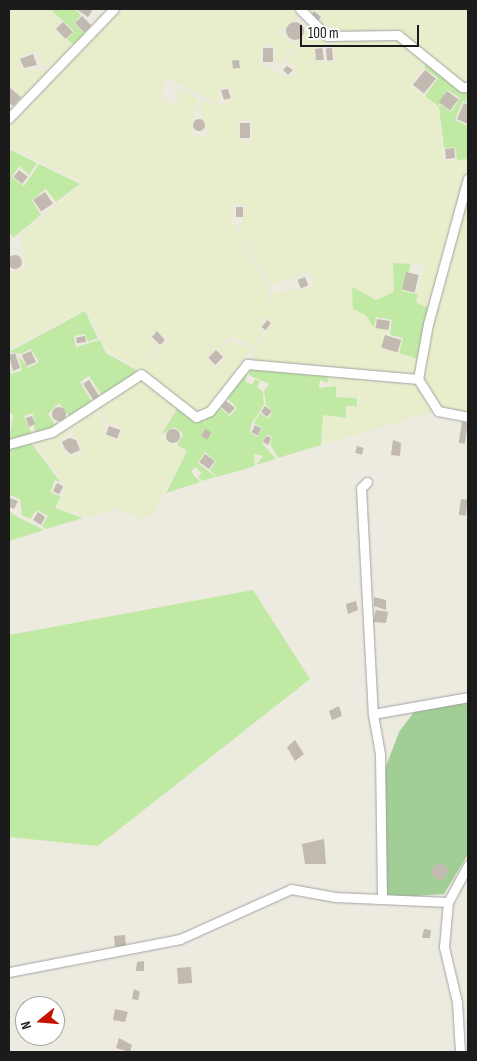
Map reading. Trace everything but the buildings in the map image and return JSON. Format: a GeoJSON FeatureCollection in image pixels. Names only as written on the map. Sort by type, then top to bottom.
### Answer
{"type":"FeatureCollection","features":[{"type":"Feature","properties":{"kind":"street"},"geometry":{"type":"LineString","coordinates":[[9,118],[114,9]]}},
{"type":"Feature","properties":{"kind":"street"},"geometry":{"type":"LineString","coordinates":[[300,9],[327,36],[398,35],[462,87],[468,87]]}},
{"type":"Feature","properties":{"kind":"street"},"geometry":{"type":"LineString","coordinates":[[468,178],[428,324],[418,379],[438,411],[468,417]]}},
{"type":"Feature","properties":{"kind":"street"},"geometry":{"type":"LineString","coordinates":[[9,444],[52,432],[141,374],[196,417],[210,411],[248,364],[418,379]]}},
{"type":"Feature","properties":{"kind":"street"},"geometry":{"type":"LineString","coordinates":[[368,482],[361,488],[373,714],[380,754],[382,898]]}},
{"type":"Feature","properties":{"kind":"street"},"geometry":{"type":"LineString","coordinates":[[373,714],[468,697]]}},
{"type":"Feature","properties":{"kind":"street"},"geometry":{"type":"LineString","coordinates":[[460,1052],[458,1002],[444,946],[448,902],[468,865]]}},
{"type":"Feature","properties":{"kind":"street"},"geometry":{"type":"LineString","coordinates":[[9,972],[180,939],[291,889],[448,902]]}},
{"type":"Feature","properties":{"kind":"green space"},"geometry":{"type":"Polygon","coordinates":[[[9,9],[49,9],[62,21],[55,30],[74,47],[54,69],[40,64],[35,51],[19,58],[22,70],[52,70],[9,117],[9,105],[13,108],[22,97],[9,86],[9,9]]]}},
{"type":"Feature","properties":{"kind":"green space"},"geometry":{"type":"Polygon","coordinates":[[[50,9],[75,9],[81,15],[74,23],[86,35],[76,47],[67,39],[74,31],[50,9]]]}},
{"type":"Feature","properties":{"kind":"green space"},"geometry":{"type":"Polygon","coordinates":[[[121,9],[299,9],[302,13],[280,33],[295,46],[280,64],[275,61],[275,46],[262,45],[259,62],[289,78],[296,70],[286,59],[297,47],[295,44],[311,24],[331,46],[314,48],[316,61],[335,63],[332,38],[397,36],[428,61],[410,87],[439,107],[443,162],[468,159],[430,309],[416,302],[423,264],[393,264],[396,290],[376,300],[352,288],[354,309],[366,315],[374,328],[389,331],[380,348],[418,359],[414,379],[434,411],[322,445],[324,416],[348,419],[347,407],[358,406],[358,397],[336,396],[337,386],[328,384],[328,370],[247,363],[274,321],[266,316],[260,328],[265,332],[254,347],[232,336],[218,347],[230,342],[253,348],[201,414],[142,372],[168,339],[156,330],[149,338],[159,346],[142,371],[108,351],[86,309],[9,349],[9,273],[27,269],[20,235],[83,183],[9,147],[9,127],[121,9]],[[165,77],[161,100],[177,105],[179,88],[198,98],[191,135],[208,136],[199,110],[201,100],[219,106],[233,99],[230,86],[218,90],[218,104],[165,77]],[[252,120],[237,122],[239,140],[251,144],[252,120]],[[232,205],[231,221],[270,291],[266,312],[272,294],[314,287],[312,272],[270,285],[239,232],[246,205],[232,205]],[[218,348],[206,358],[216,367],[225,358],[218,348]]]}},
{"type":"Feature","properties":{"kind":"green space"},"geometry":{"type":"Polygon","coordinates":[[[302,9],[314,9],[307,16],[302,9]]]}},
{"type":"Feature","properties":{"kind":"green space"},"geometry":{"type":"Polygon","coordinates":[[[314,9],[468,9],[468,84],[462,85],[398,33],[379,30],[327,35],[316,25],[323,18],[314,9]]]}},
{"type":"Feature","properties":{"kind":"green space"},"geometry":{"type":"Polygon","coordinates":[[[428,61],[468,88],[468,103],[463,101],[455,120],[468,126],[468,159],[457,160],[455,147],[444,148],[439,107],[440,104],[451,112],[460,98],[447,90],[438,106],[425,96],[438,78],[424,68],[428,61]]]}},
{"type":"Feature","properties":{"kind":"green space"},"geometry":{"type":"Polygon","coordinates":[[[9,149],[37,163],[29,175],[19,166],[12,177],[24,186],[39,164],[80,184],[56,202],[46,189],[32,200],[41,215],[13,238],[9,232],[9,149]]]}},
{"type":"Feature","properties":{"kind":"green space"},"geometry":{"type":"Polygon","coordinates":[[[468,197],[468,414],[442,410],[419,376],[468,197]]]}},
{"type":"Feature","properties":{"kind":"green space"},"geometry":{"type":"Polygon","coordinates":[[[393,263],[411,264],[402,291],[418,294],[416,302],[430,309],[418,359],[399,353],[403,338],[390,335],[392,320],[376,317],[374,328],[366,315],[353,309],[352,287],[376,300],[394,292],[393,263]]]}},
{"type":"Feature","properties":{"kind":"green space"},"geometry":{"type":"Polygon","coordinates":[[[85,311],[98,338],[88,342],[85,334],[74,336],[76,347],[100,340],[106,353],[138,371],[103,397],[89,376],[80,382],[93,404],[70,417],[59,403],[48,414],[56,426],[35,434],[33,413],[24,416],[32,435],[9,441],[13,416],[9,410],[9,366],[11,374],[22,370],[18,355],[28,368],[39,362],[31,349],[21,354],[9,352],[85,311]]]}},
{"type":"Feature","properties":{"kind":"green space"},"geometry":{"type":"Polygon","coordinates":[[[251,364],[327,370],[328,383],[320,380],[319,388],[336,386],[336,397],[357,398],[357,406],[346,406],[346,418],[323,415],[321,445],[278,458],[270,444],[272,437],[266,435],[262,443],[276,459],[256,465],[263,456],[254,454],[255,466],[217,477],[210,470],[216,461],[205,452],[198,463],[216,477],[202,481],[198,477],[202,473],[195,467],[191,472],[200,482],[166,493],[187,451],[177,445],[183,434],[174,427],[161,435],[177,409],[197,421],[204,417],[205,425],[206,416],[223,397],[219,407],[230,416],[237,408],[224,395],[249,367],[245,381],[252,385],[255,379],[260,381],[257,387],[263,392],[264,405],[252,423],[250,432],[257,437],[262,428],[254,423],[260,413],[268,419],[273,411],[266,405],[264,391],[269,384],[249,375],[251,364]]]}},
{"type":"Feature","properties":{"kind":"green space"},"geometry":{"type":"Polygon","coordinates":[[[142,377],[175,407],[160,436],[186,451],[153,513],[142,519],[116,509],[89,517],[57,507],[67,488],[33,440],[65,429],[70,434],[57,441],[70,459],[84,450],[68,427],[96,411],[107,424],[104,435],[119,440],[123,428],[110,423],[98,409],[125,384],[142,377]]]}},
{"type":"Feature","properties":{"kind":"green space"},"geometry":{"type":"Polygon","coordinates":[[[29,440],[61,483],[55,480],[50,492],[61,497],[55,508],[83,518],[46,529],[42,526],[48,516],[37,510],[30,519],[22,515],[20,499],[9,495],[9,446],[29,440]]]}},
{"type":"Feature","properties":{"kind":"green space"},"geometry":{"type":"Polygon","coordinates":[[[9,510],[14,515],[44,530],[9,541],[9,510]]]}},
{"type":"Feature","properties":{"kind":"green space"},"geometry":{"type":"Polygon","coordinates":[[[253,590],[310,679],[98,846],[9,837],[9,635],[253,590]]]}},
{"type":"Feature","properties":{"kind":"green space"},"geometry":{"type":"Polygon","coordinates":[[[468,701],[468,854],[444,894],[382,898],[385,769],[399,732],[414,712],[468,701]]]}}]}
